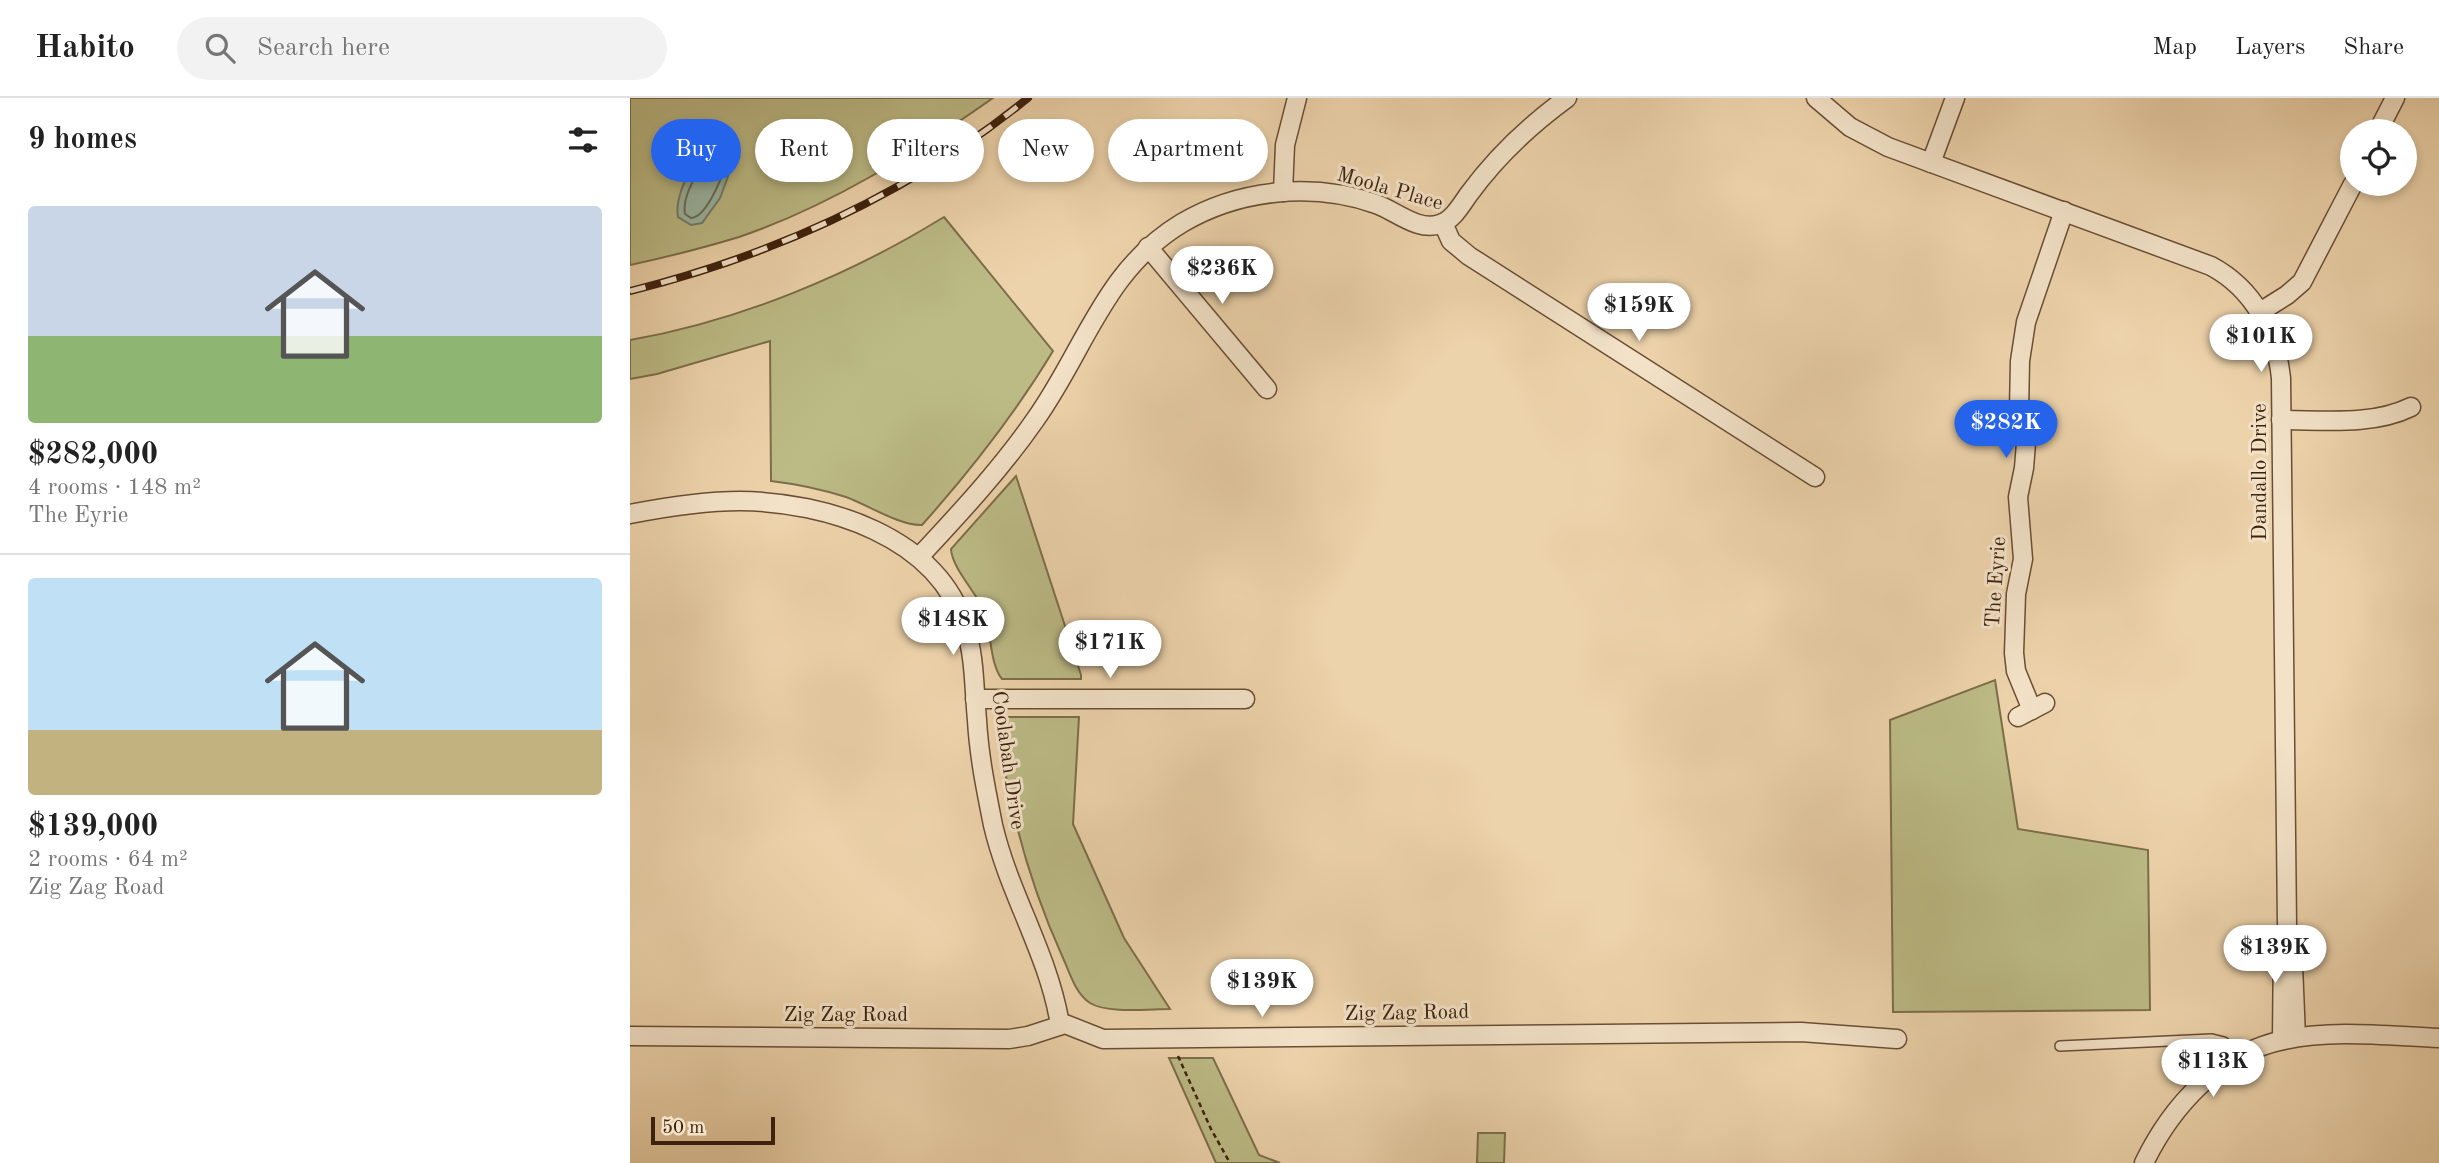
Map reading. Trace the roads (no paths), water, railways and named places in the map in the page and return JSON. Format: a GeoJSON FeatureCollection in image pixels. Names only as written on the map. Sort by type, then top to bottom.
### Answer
{"type":"FeatureCollection","features":[{"type":"Feature","properties":{"kind":"street"},"geometry":{"type":"LineString","coordinates":[[1283,192],[1285,145],[1297,98]]}},
{"type":"Feature","properties":{"kind":"street"},"geometry":{"type":"LineString","coordinates":[[1443,223],[1455,213],[1504,152],[1567,98]]}},
{"type":"Feature","properties":{"kind":"street","name":"Dandallo Drive"},"geometry":{"type":"LineString","coordinates":[[1816,98],[1863,135],[1931,163],[2211,266],[2234,282],[2260,312],[2272,337],[2280,365],[2287,926],[2293,965],[2289,1039]]}},
{"type":"Feature","properties":{"kind":"street"},"geometry":{"type":"LineString","coordinates":[[1931,163],[1955,98]]}},
{"type":"Feature","properties":{"kind":"street"},"geometry":{"type":"LineString","coordinates":[[2384,119],[2395,98]]}},
{"type":"Feature","properties":{"kind":"street","name":"Moola Place"},"geometry":{"type":"LineString","coordinates":[[919,557],[982,488],[1036,419],[1111,290],[1148,247],[1185,222],[1212,209],[1255,196],[1283,192],[1334,193],[1378,205],[1420,225],[1443,223],[1451,241],[1469,256],[1815,477]]}},
{"type":"Feature","properties":{"kind":"street"},"geometry":{"type":"LineString","coordinates":[[2260,312],[2295,289],[2308,273],[2347,196]]}},
{"type":"Feature","properties":{"kind":"street","name":"The Eyrie"},"geometry":{"type":"LineString","coordinates":[[2032,710],[2015,671],[2014,653],[2016,594],[2023,559],[2018,496],[2026,443],[2019,411],[2020,361],[2026,321],[2064,211]]}},
{"type":"Feature","properties":{"kind":"street"},"geometry":{"type":"LineString","coordinates":[[1148,247],[1267,389]]}},
{"type":"Feature","properties":{"kind":"street"},"geometry":{"type":"LineString","coordinates":[[2281,420],[2366,419],[2390,416],[2411,407]]}},
{"type":"Feature","properties":{"kind":"street","name":"Coolabah Drive"},"geometry":{"type":"LineString","coordinates":[[630,514],[709,502],[779,505],[852,523],[885,536],[919,557],[940,578],[962,617],[972,657],[982,764],[997,838],[1018,903],[1054,992],[1060,1025]]}},
{"type":"Feature","properties":{"kind":"street"},"geometry":{"type":"LineString","coordinates":[[975,699],[1245,699]]}},
{"type":"Feature","properties":{"kind":"street","name":"Zig Zag Road"},"geometry":{"type":"LineString","coordinates":[[630,1036],[1009,1039],[1037,1034],[1060,1025],[1070,1026],[1087,1035],[1103,1039],[1441,1034],[1617,1036],[1801,1032],[1896,1039]]}},
{"type":"Feature","properties":{"kind":"street"},"geometry":{"type":"LineString","coordinates":[[2144,1163],[2161,1130],[2182,1102],[2238,1058],[2265,1045],[2289,1039],[2439,1038]]}},
{"type":"Feature","properties":{"kind":"lane"},"geometry":{"type":"LineString","coordinates":[[2060,1046],[2212,1039],[2224,1042],[2238,1058]]}},
{"type":"Feature","properties":{"kind":"water"},"geometry":{"type":"Polygon","coordinates":[[[726,182],[720,198],[702,223],[691,225],[678,217],[684,183],[726,182]]]}},
{"type":"Feature","properties":{"kind":"railway"},"geometry":{"type":"LineString","coordinates":[[630,291],[737,259],[840,216],[937,163],[1028,98]]}}]}
